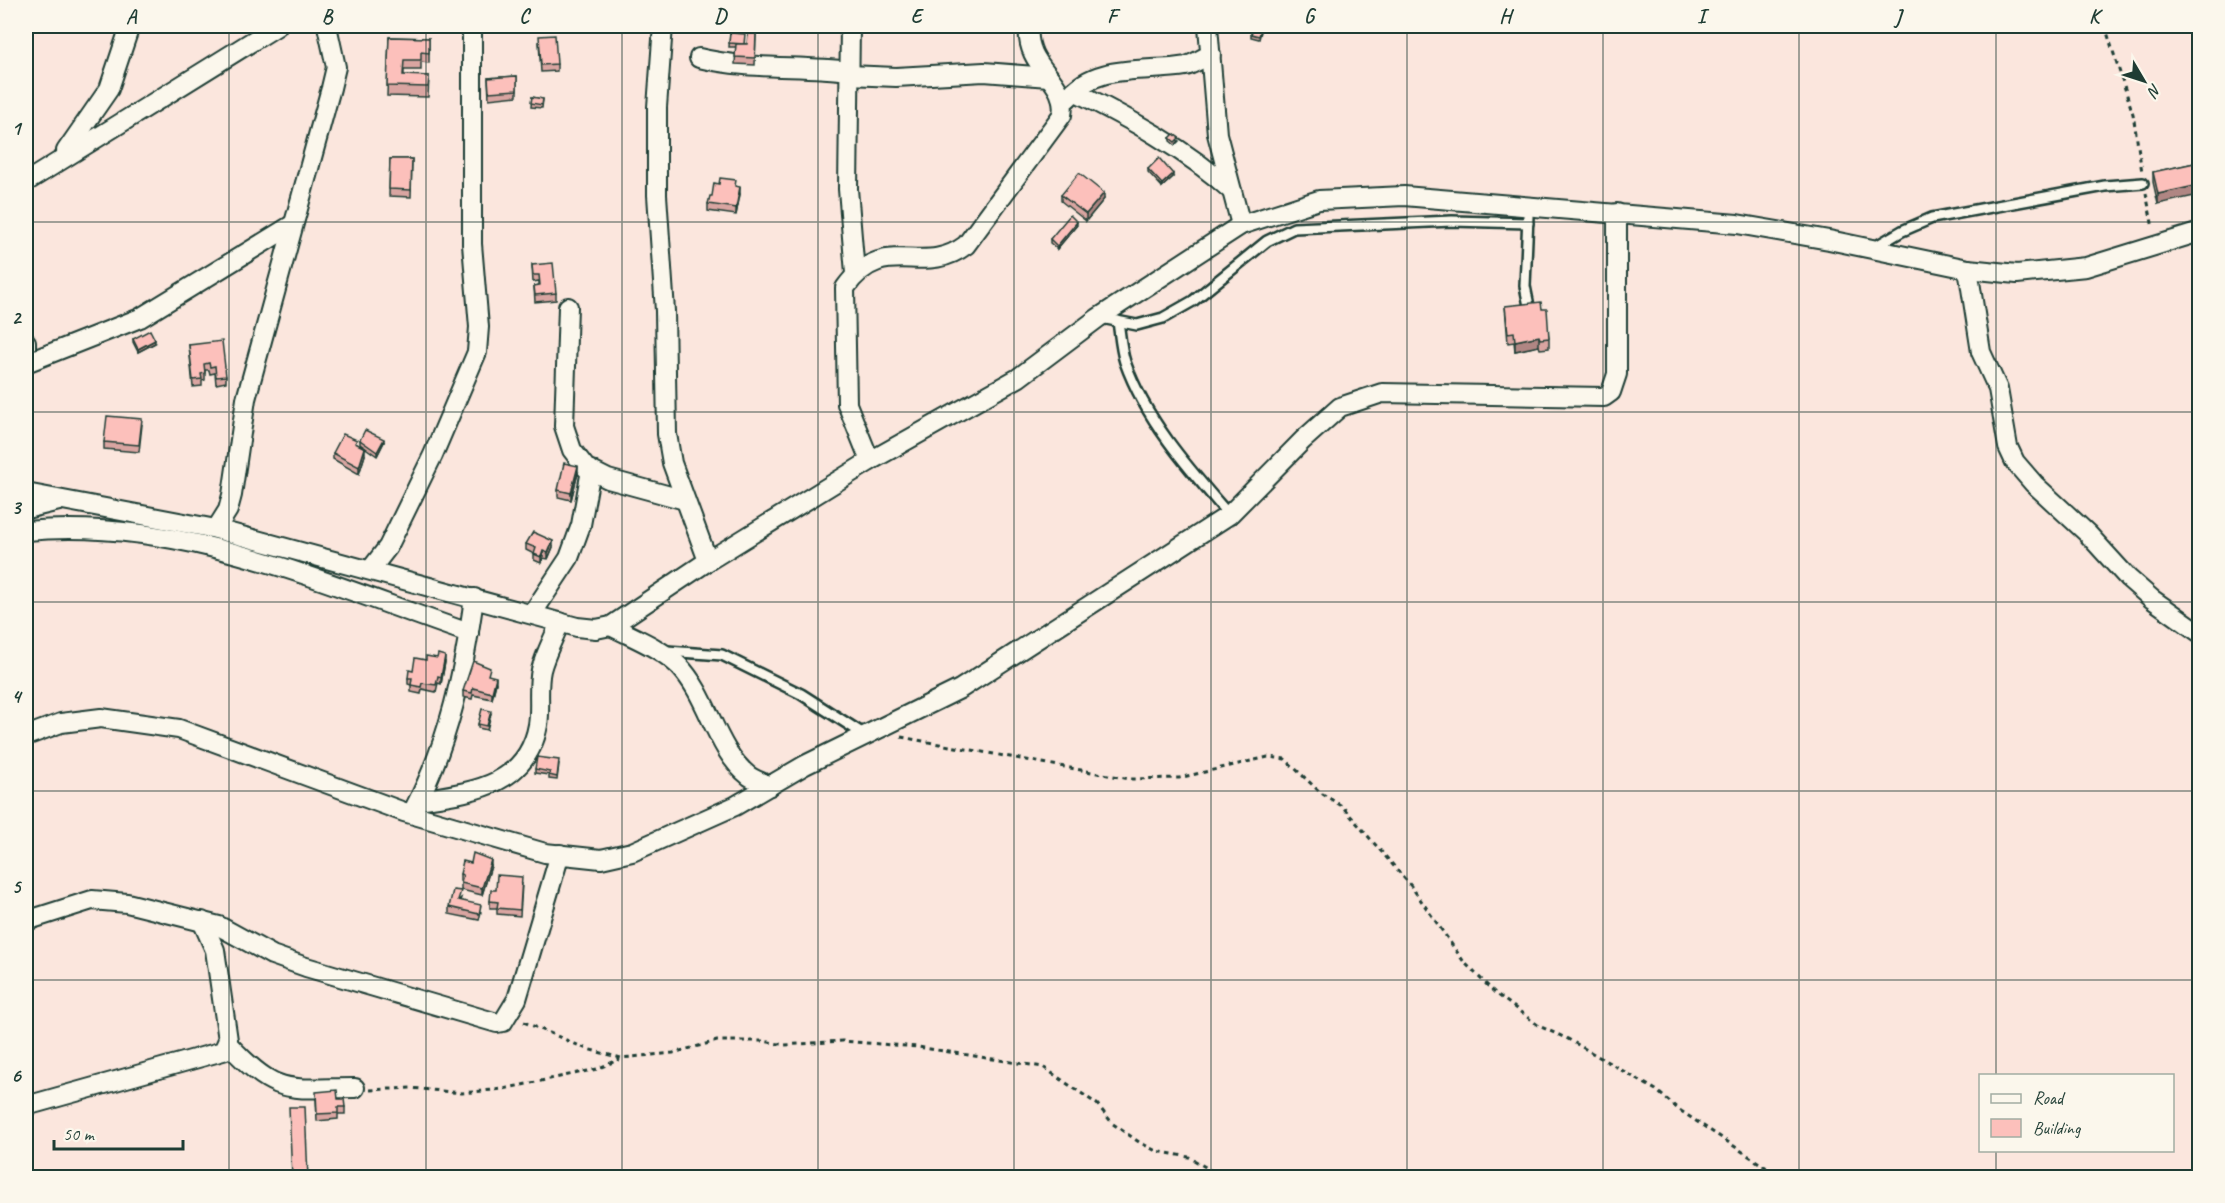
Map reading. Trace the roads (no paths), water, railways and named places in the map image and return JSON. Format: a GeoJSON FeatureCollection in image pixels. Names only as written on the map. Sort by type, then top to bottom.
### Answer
{"type":"FeatureCollection","features":[{"type":"Feature","properties":{"kind":"street"},"geometry":{"type":"LineString","coordinates":[[63,156],[109,89],[130,26]]}},
{"type":"Feature","properties":{"kind":"street"},"geometry":{"type":"LineString","coordinates":[[26,182],[63,156],[277,26]]}},
{"type":"Feature","properties":{"kind":"street"},"geometry":{"type":"LineString","coordinates":[[216,529],[228,510],[232,495],[246,399],[336,67],[327,26]]}},
{"type":"Feature","properties":{"kind":"street"},"geometry":{"type":"LineString","coordinates":[[371,569],[393,537],[433,455],[477,352],[479,327],[472,244],[472,26]]}},
{"type":"Feature","properties":{"kind":"street"},"geometry":{"type":"LineString","coordinates":[[663,26],[657,107],[657,195],[665,311],[667,435],[672,463],[708,561]]}},
{"type":"Feature","properties":{"kind":"street"},"geometry":{"type":"LineString","coordinates":[[850,26],[848,189],[855,273]]}},
{"type":"Feature","properties":{"kind":"street"},"geometry":{"type":"LineString","coordinates":[[1029,26],[1027,40],[1034,59],[1069,97],[1155,134],[1211,172],[1232,191]]}},
{"type":"Feature","properties":{"kind":"street"},"geometry":{"type":"LineString","coordinates":[[1208,26],[1217,134],[1240,225]]}},
{"type":"Feature","properties":{"kind":"street"},"geometry":{"type":"LineString","coordinates":[[870,461],[847,404],[845,383],[845,288],[855,273],[871,261],[893,258],[942,259],[966,245],[1062,116],[1069,97],[1102,76],[1125,70],[1189,66],[1211,54]]}},
{"type":"Feature","properties":{"kind":"street"},"geometry":{"type":"LineString","coordinates":[[699,58],[754,68],[817,67],[849,73],[896,77],[984,72],[1049,77]]}},
{"type":"Feature","properties":{"kind":"street"},"geometry":{"type":"LineString","coordinates":[[26,493],[216,529],[371,569],[560,622],[596,629],[611,626],[708,561],[870,461],[1018,378],[1098,318],[1240,225],[1318,200],[1404,196],[1528,214],[1617,213],[1737,224],[1968,269],[2017,274],[2086,267],[2199,232]]}},
{"type":"Feature","properties":{"kind":"street"},"geometry":{"type":"LineString","coordinates":[[26,736],[61,723],[101,718],[179,729],[415,807],[545,853],[601,859],[632,852],[735,806],[805,765],[960,689],[1229,515],[1340,407],[1382,393],[1604,397],[1611,392],[1617,374],[1617,213]]}},
{"type":"Feature","properties":{"kind":"street"},"geometry":{"type":"LineString","coordinates":[[26,363],[140,318],[292,225]]}},
{"type":"Feature","properties":{"kind":"street"},"geometry":{"type":"LineString","coordinates":[[1968,269],[1981,352],[1998,389],[2008,447],[2015,462],[2034,484],[2087,533],[2128,578],[2152,599],[2199,633]]}},
{"type":"Feature","properties":{"kind":"street"},"geometry":{"type":"LineString","coordinates":[[568,308],[564,426],[572,450],[586,468],[627,485],[686,500]]}},
{"type":"Feature","properties":{"kind":"street"},"geometry":{"type":"LineString","coordinates":[[26,342],[26,353]]}},
{"type":"Feature","properties":{"kind":"street"},"geometry":{"type":"LineString","coordinates":[[532,614],[569,558],[581,525],[591,470]]}},
{"type":"Feature","properties":{"kind":"street"},"geometry":{"type":"LineString","coordinates":[[26,509],[63,500]]}},
{"type":"Feature","properties":{"kind":"street"},"geometry":{"type":"LineString","coordinates":[[26,531],[51,528],[120,533],[196,544],[262,559],[333,582],[469,633]]}},
{"type":"Feature","properties":{"kind":"street"},"geometry":{"type":"LineString","coordinates":[[415,807],[435,768],[451,721],[474,598]]}},
{"type":"Feature","properties":{"kind":"street"},"geometry":{"type":"LineString","coordinates":[[415,807],[490,786],[513,772],[531,750],[538,725],[541,671],[560,622]]}},
{"type":"Feature","properties":{"kind":"street"},"geometry":{"type":"LineString","coordinates":[[611,626],[658,651],[679,666],[691,681],[735,761],[750,777],[770,786]]}},
{"type":"Feature","properties":{"kind":"street"},"geometry":{"type":"LineString","coordinates":[[26,921],[92,900],[127,903],[219,926],[272,955],[306,967],[497,1023],[503,1022],[508,1016],[517,999],[560,854]]}},
{"type":"Feature","properties":{"kind":"street"},"geometry":{"type":"LineString","coordinates":[[202,921],[215,950],[228,1044],[251,1069],[266,1081],[279,1086],[298,1090],[355,1088]]}},
{"type":"Feature","properties":{"kind":"street"},"geometry":{"type":"LineString","coordinates":[[26,1106],[223,1051],[228,1044]]}},
{"type":"Feature","properties":{"kind":"lane"},"geometry":{"type":"LineString","coordinates":[[1871,250],[1902,231],[1932,218],[2105,186],[2143,183]]}},
{"type":"Feature","properties":{"kind":"lane"},"geometry":{"type":"LineString","coordinates":[[1098,318],[1137,325],[1163,318],[1193,302],[1267,241],[1294,228],[1452,221],[1528,214],[1525,286],[1529,306]]}},
{"type":"Feature","properties":{"kind":"lane"},"geometry":{"type":"LineString","coordinates":[[1118,321],[1124,360],[1139,395],[1178,456],[1229,515]]}},
{"type":"Feature","properties":{"kind":"lane"},"geometry":{"type":"LineString","coordinates":[[658,651],[722,655],[801,693],[869,733]]}}]}
